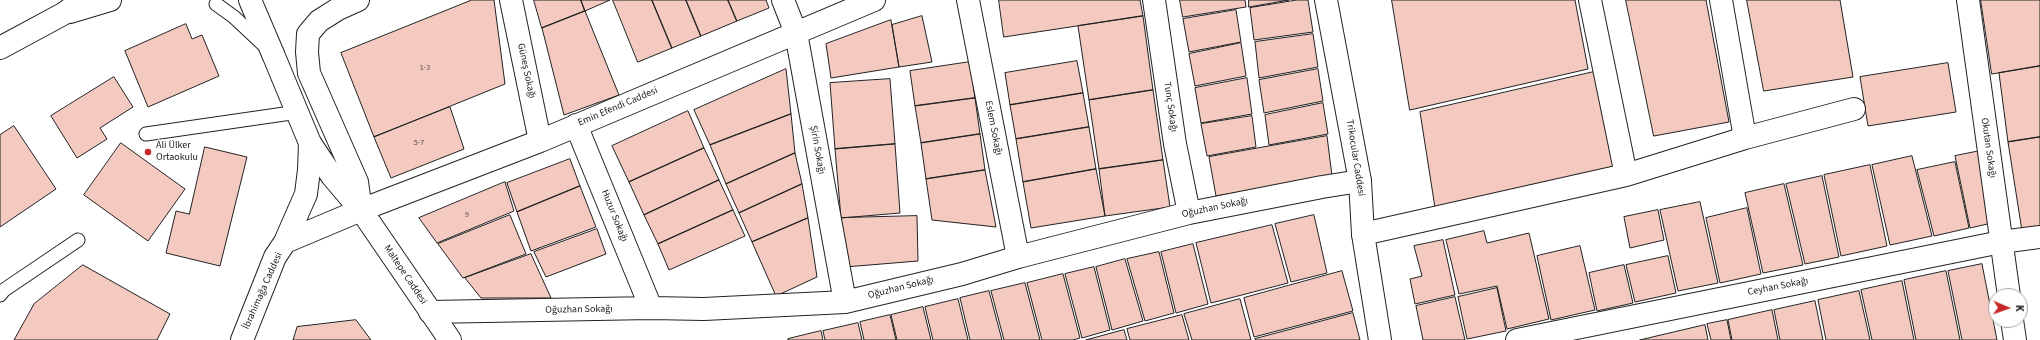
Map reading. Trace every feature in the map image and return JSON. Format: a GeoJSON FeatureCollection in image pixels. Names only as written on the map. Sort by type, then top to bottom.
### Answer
{"type":"FeatureCollection","features":[{"type":"Feature","properties":{"kind":"street"},"geometry":{"type":"LineString","coordinates":[[0,48],[63,14],[83,0]]}},
{"type":"Feature","properties":{"kind":"street"},"geometry":{"type":"LineString","coordinates":[[63,14],[110,0]]}},
{"type":"Feature","properties":{"kind":"street"},"geometry":{"type":"LineString","coordinates":[[250,0],[310,143]]}},
{"type":"Feature","properties":{"kind":"street"},"geometry":{"type":"LineString","coordinates":[[358,0],[338,9],[320,21],[308,34],[307,52],[308,73],[357,182],[360,210]]}},
{"type":"Feature","properties":{"kind":"street","name":"Güneş Sokağı"},"geometry":{"type":"LineString","coordinates":[[511,0],[540,141]]}},
{"type":"Feature","properties":{"kind":"street","name":"Şirin Sokağı"},"geometry":{"type":"LineString","coordinates":[[783,0],[796,33],[845,302]]}},
{"type":"Feature","properties":{"kind":"street","name":"Emin Efendi Caddesi"},"geometry":{"type":"LineString","coordinates":[[360,210],[540,141],[874,0]]}},
{"type":"Feature","properties":{"kind":"street","name":"Eslem Sokağı"},"geometry":{"type":"LineString","coordinates":[[968,0],[1018,257]]}},
{"type":"Feature","properties":{"kind":"street","name":"Tunç Sokağı"},"geometry":{"type":"LineString","coordinates":[[1154,0],[1176,144],[1189,213]]}},
{"type":"Feature","properties":{"kind":"street","name":"Trikocular Caddesi"},"geometry":{"type":"LineString","coordinates":[[1326,0],[1360,181],[1363,234],[1380,340]]}},
{"type":"Feature","properties":{"kind":"street"},"geometry":{"type":"LineString","coordinates":[[1590,0],[1626,175]]}},
{"type":"Feature","properties":{"kind":"street"},"geometry":{"type":"LineString","coordinates":[[1721,0],[1745,138]]}},
{"type":"Feature","properties":{"kind":"street","name":"Okutan Sokağı"},"geometry":{"type":"LineString","coordinates":[[1968,0],[2008,288]]}},
{"type":"Feature","properties":{"kind":"street"},"geometry":{"type":"LineString","coordinates":[[1363,234],[1626,175],[1745,138],[1854,109]]}},
{"type":"Feature","properties":{"kind":"street","name":"Huzur Sokağı"},"geometry":{"type":"LineString","coordinates":[[576,125],[651,308]]}},
{"type":"Feature","properties":{"kind":"street","name":"Maltepe Caddesi"},"geometry":{"type":"LineString","coordinates":[[310,143],[332,176],[360,210],[450,340]]}},
{"type":"Feature","properties":{"kind":"street","name":"İbrahimağa Caddesi"},"geometry":{"type":"LineString","coordinates":[[242,340],[275,257],[285,242],[306,194],[310,170],[310,143]]}},
{"type":"Feature","properties":{"kind":"street","name":"Oğuzhan Sokağı"},"geometry":{"type":"LineString","coordinates":[[430,312],[651,308],[704,309],[845,302],[962,274],[1018,257],[1189,213],[1322,186],[1360,181]]}},
{"type":"Feature","properties":{"kind":"street","name":"İbrahimağa Caddesi"},"geometry":{"type":"LineString","coordinates":[[285,242],[360,210]]}},
{"type":"Feature","properties":{"kind":"street","name":"Ceyhan Sokağı"},"geometry":{"type":"LineString","coordinates":[[1517,340],[2001,242],[2040,237]]}},
{"type":"Feature","properties":{"kind":"street"},"geometry":{"type":"LineString","coordinates":[[2013,328],[2015,340]]}},
{"type":"Feature","properties":{"kind":"lane"},"geometry":{"type":"LineString","coordinates":[[216,4],[234,17],[273,54]]}},
{"type":"Feature","properties":{"kind":"lane"},"geometry":{"type":"LineString","coordinates":[[146,134],[298,112]]}},
{"type":"Feature","properties":{"kind":"lane"},"geometry":{"type":"LineString","coordinates":[[0,295],[4,290],[78,240]]}},
{"type":"Feature","properties":{"kind":"building"},"geometry":{"type":"Polygon","coordinates":[[[472,0],[494,0],[505,84],[374,137],[341,53],[472,0]]]}},
{"type":"Feature","properties":{"kind":"building"},"geometry":{"type":"Polygon","coordinates":[[[534,0],[581,0],[585,11],[542,28],[534,0]]]}},
{"type":"Feature","properties":{"kind":"building"},"geometry":{"type":"Polygon","coordinates":[[[581,0],[610,0],[585,11],[581,0]]]}},
{"type":"Feature","properties":{"kind":"building"},"geometry":{"type":"Polygon","coordinates":[[[613,0],[652,0],[672,48],[638,62],[613,0]]]}},
{"type":"Feature","properties":{"kind":"building"},"geometry":{"type":"Polygon","coordinates":[[[652,0],[686,0],[701,36],[672,48],[652,0]]]}},
{"type":"Feature","properties":{"kind":"building"},"geometry":{"type":"Polygon","coordinates":[[[686,0],[728,0],[737,21],[701,36],[686,0]]]}},
{"type":"Feature","properties":{"kind":"building"},"geometry":{"type":"Polygon","coordinates":[[[728,0],[766,0],[769,8],[737,21],[728,0]]]}},
{"type":"Feature","properties":{"kind":"building"},"geometry":{"type":"Polygon","coordinates":[[[999,0],[1140,0],[1143,16],[1004,37],[999,0]]]}},
{"type":"Feature","properties":{"kind":"building"},"geometry":{"type":"Polygon","coordinates":[[[1180,0],[1245,0],[1246,7],[1183,17],[1180,0]]]}},
{"type":"Feature","properties":{"kind":"building"},"geometry":{"type":"Polygon","coordinates":[[[1249,0],[1289,0],[1249,7],[1249,0]]]}},
{"type":"Feature","properties":{"kind":"building"},"geometry":{"type":"Polygon","coordinates":[[[1297,0],[1308,0],[1313,32],[1254,40],[1250,8],[1297,0]]]}},
{"type":"Feature","properties":{"kind":"building"},"geometry":{"type":"Polygon","coordinates":[[[1392,0],[1575,0],[1588,69],[1410,110],[1392,0]]]}},
{"type":"Feature","properties":{"kind":"building"},"geometry":{"type":"Polygon","coordinates":[[[1626,0],[1706,0],[1729,122],[1654,136],[1626,0]]]}},
{"type":"Feature","properties":{"kind":"building"},"geometry":{"type":"Polygon","coordinates":[[[1747,0],[1840,0],[1853,77],[1764,91],[1747,0]]]}},
{"type":"Feature","properties":{"kind":"building"},"geometry":{"type":"Polygon","coordinates":[[[1981,0],[2040,0],[2040,66],[1992,74],[1981,0]]]}},
{"type":"Feature","properties":{"kind":"building"},"geometry":{"type":"Polygon","coordinates":[[[1236,10],[1241,42],[1189,52],[1183,19],[1236,10]]]}},
{"type":"Feature","properties":{"kind":"building"},"geometry":{"type":"Polygon","coordinates":[[[585,11],[619,95],[564,115],[542,28],[585,11]]]}},
{"type":"Feature","properties":{"kind":"building"},"geometry":{"type":"Polygon","coordinates":[[[922,16],[932,62],[899,67],[892,25],[922,16]]]}},
{"type":"Feature","properties":{"kind":"building"},"geometry":{"type":"Polygon","coordinates":[[[1143,16],[1153,90],[1089,100],[1078,26],[1143,16]]]}},
{"type":"Feature","properties":{"kind":"building"},"geometry":{"type":"Polygon","coordinates":[[[891,20],[899,67],[831,78],[826,44],[891,20]]]}},
{"type":"Feature","properties":{"kind":"building"},"geometry":{"type":"Polygon","coordinates":[[[186,24],[192,39],[202,35],[219,76],[148,107],[125,51],[186,24]]]}},
{"type":"Feature","properties":{"kind":"building"},"geometry":{"type":"Polygon","coordinates":[[[1313,34],[1318,67],[1259,78],[1255,42],[1313,34]]]}},
{"type":"Feature","properties":{"kind":"building"},"geometry":{"type":"Polygon","coordinates":[[[1241,43],[1246,76],[1195,86],[1189,54],[1241,43]]]}},
{"type":"Feature","properties":{"kind":"building"},"geometry":{"type":"Polygon","coordinates":[[[1077,61],[1083,93],[1010,105],[1005,73],[1077,61]]]}},
{"type":"Feature","properties":{"kind":"building"},"geometry":{"type":"Polygon","coordinates":[[[970,62],[975,98],[915,106],[910,71],[970,62]]]}},
{"type":"Feature","properties":{"kind":"building"},"geometry":{"type":"Polygon","coordinates":[[[1948,63],[1956,112],[1868,126],[1860,77],[1948,63]]]}},
{"type":"Feature","properties":{"kind":"building"},"geometry":{"type":"Polygon","coordinates":[[[2040,66],[2040,137],[2008,142],[1999,73],[2040,66]]]}},
{"type":"Feature","properties":{"kind":"building"},"geometry":{"type":"Polygon","coordinates":[[[786,69],[791,114],[710,145],[694,110],[786,69]]]}},
{"type":"Feature","properties":{"kind":"building"},"geometry":{"type":"Polygon","coordinates":[[[1318,69],[1323,101],[1264,113],[1259,80],[1318,69]]]}},
{"type":"Feature","properties":{"kind":"building"},"geometry":{"type":"Polygon","coordinates":[[[1598,71],[1616,171],[1436,214],[1420,112],[1598,71]]]}},
{"type":"Feature","properties":{"kind":"building"},"geometry":{"type":"Polygon","coordinates":[[[114,77],[133,107],[100,128],[107,139],[77,158],[51,116],[114,77]]]}},
{"type":"Feature","properties":{"kind":"building"},"geometry":{"type":"Polygon","coordinates":[[[1247,78],[1252,114],[1201,123],[1195,88],[1247,78]]]}},
{"type":"Feature","properties":{"kind":"building"},"geometry":{"type":"Polygon","coordinates":[[[890,79],[895,144],[835,149],[830,83],[890,79]]]}},
{"type":"Feature","properties":{"kind":"building"},"geometry":{"type":"Polygon","coordinates":[[[1153,90],[1163,160],[1099,169],[1089,100],[1153,90]]]}},
{"type":"Feature","properties":{"kind":"building"},"geometry":{"type":"Polygon","coordinates":[[[1083,93],[1089,127],[1016,139],[1010,105],[1083,93]]]}},
{"type":"Feature","properties":{"kind":"building"},"geometry":{"type":"Polygon","coordinates":[[[975,98],[980,134],[921,143],[915,106],[975,98]]]}},
{"type":"Feature","properties":{"kind":"building"},"geometry":{"type":"Polygon","coordinates":[[[1323,103],[1328,134],[1269,145],[1265,115],[1323,103]]]}},
{"type":"Feature","properties":{"kind":"building"},"geometry":{"type":"Polygon","coordinates":[[[450,107],[464,149],[391,178],[374,137],[450,107]]]}},
{"type":"Feature","properties":{"kind":"building"},"geometry":{"type":"Polygon","coordinates":[[[688,111],[704,148],[629,182],[612,146],[688,111]]]}},
{"type":"Feature","properties":{"kind":"building"},"geometry":{"type":"Polygon","coordinates":[[[791,114],[795,153],[726,184],[710,145],[791,114]]]}},
{"type":"Feature","properties":{"kind":"building"},"geometry":{"type":"Polygon","coordinates":[[[1252,116],[1256,147],[1207,156],[1201,124],[1252,116]]]}},
{"type":"Feature","properties":{"kind":"building"},"geometry":{"type":"Polygon","coordinates":[[[14,126],[56,189],[0,227],[0,135],[14,126]]]}},
{"type":"Feature","properties":{"kind":"building"},"geometry":{"type":"Polygon","coordinates":[[[1089,127],[1096,169],[1023,182],[1016,139],[1089,127]]]}},
{"type":"Feature","properties":{"kind":"building"},"geometry":{"type":"Polygon","coordinates":[[[980,134],[985,170],[926,179],[921,143],[980,134]]]}},
{"type":"Feature","properties":{"kind":"building"},"geometry":{"type":"Polygon","coordinates":[[[1327,136],[1332,176],[1216,196],[1209,157],[1327,136]]]}},
{"type":"Feature","properties":{"kind":"building"},"geometry":{"type":"Polygon","coordinates":[[[2040,137],[2040,228],[2022,231],[2008,142],[2040,137]]]}},
{"type":"Feature","properties":{"kind":"building"},"geometry":{"type":"Polygon","coordinates":[[[121,143],[185,189],[148,241],[84,195],[121,143]]]}},
{"type":"Feature","properties":{"kind":"building"},"geometry":{"type":"Polygon","coordinates":[[[895,144],[900,213],[841,218],[835,149],[895,144]]]}},
{"type":"Feature","properties":{"kind":"building"},"geometry":{"type":"Polygon","coordinates":[[[205,147],[247,157],[220,266],[166,253],[176,211],[189,214],[205,147]]]}},
{"type":"Feature","properties":{"kind":"building"},"geometry":{"type":"Polygon","coordinates":[[[704,148],[719,180],[644,215],[629,182],[704,148]]]}},
{"type":"Feature","properties":{"kind":"building"},"geometry":{"type":"Polygon","coordinates":[[[1980,151],[1996,222],[1970,228],[1955,156],[1980,151]]]}},
{"type":"Feature","properties":{"kind":"building"},"geometry":{"type":"Polygon","coordinates":[[[795,153],[802,184],[739,213],[726,184],[795,153]]]}},
{"type":"Feature","properties":{"kind":"building"},"geometry":{"type":"Polygon","coordinates":[[[1912,156],[1932,236],[1890,245],[1872,165],[1912,156]]]}},
{"type":"Feature","properties":{"kind":"building"},"geometry":{"type":"Polygon","coordinates":[[[570,159],[580,186],[517,212],[507,183],[570,159]]]}},
{"type":"Feature","properties":{"kind":"building"},"geometry":{"type":"Polygon","coordinates":[[[1163,160],[1170,207],[1105,216],[1099,169],[1163,160]]]}},
{"type":"Feature","properties":{"kind":"building"},"geometry":{"type":"Polygon","coordinates":[[[1955,162],[1969,228],[1934,236],[1917,170],[1955,162]]]}},
{"type":"Feature","properties":{"kind":"building"},"geometry":{"type":"Polygon","coordinates":[[[1870,165],[1887,246],[1841,256],[1824,175],[1870,165]]]}},
{"type":"Feature","properties":{"kind":"building"},"geometry":{"type":"Polygon","coordinates":[[[1096,169],[1105,216],[1031,228],[1023,182],[1096,169]]]}},
{"type":"Feature","properties":{"kind":"building"},"geometry":{"type":"Polygon","coordinates":[[[985,170],[996,227],[932,220],[926,179],[985,170]]]}},
{"type":"Feature","properties":{"kind":"building"},"geometry":{"type":"Polygon","coordinates":[[[1822,176],[1839,257],[1805,264],[1786,184],[1822,176]]]}},
{"type":"Feature","properties":{"kind":"building"},"geometry":{"type":"Polygon","coordinates":[[[719,180],[733,210],[658,244],[644,215],[719,180]]]}},
{"type":"Feature","properties":{"kind":"building"},"geometry":{"type":"Polygon","coordinates":[[[505,182],[514,211],[437,243],[419,218],[505,182]]]}},
{"type":"Feature","properties":{"kind":"building"},"geometry":{"type":"Polygon","coordinates":[[[802,184],[808,218],[752,242],[739,213],[802,184]]]}},
{"type":"Feature","properties":{"kind":"building"},"geometry":{"type":"Polygon","coordinates":[[[1784,184],[1803,265],[1763,273],[1745,193],[1784,184]]]}},
{"type":"Feature","properties":{"kind":"building"},"geometry":{"type":"Polygon","coordinates":[[[580,186],[596,227],[531,251],[517,212],[580,186]]]}},
{"type":"Feature","properties":{"kind":"building"},"geometry":{"type":"Polygon","coordinates":[[[1700,202],[1718,283],[1678,291],[1660,210],[1700,202]]]}},
{"type":"Feature","properties":{"kind":"building"},"geometry":{"type":"Polygon","coordinates":[[[1747,208],[1761,274],[1720,283],[1706,218],[1747,208]]]}},
{"type":"Feature","properties":{"kind":"building"},"geometry":{"type":"Polygon","coordinates":[[[733,210],[745,236],[669,270],[658,244],[733,210]]]}},
{"type":"Feature","properties":{"kind":"building"},"geometry":{"type":"Polygon","coordinates":[[[1658,210],[1664,240],[1630,248],[1624,217],[1658,210]]]}},
{"type":"Feature","properties":{"kind":"building"},"geometry":{"type":"Polygon","coordinates":[[[510,215],[526,254],[463,278],[438,244],[510,215]]]}},
{"type":"Feature","properties":{"kind":"building"},"geometry":{"type":"Polygon","coordinates":[[[1314,215],[1327,273],[1291,282],[1275,224],[1314,215]]]}},
{"type":"Feature","properties":{"kind":"building"},"geometry":{"type":"Polygon","coordinates":[[[917,216],[918,261],[845,267],[841,218],[917,216]]]}},
{"type":"Feature","properties":{"kind":"building"},"geometry":{"type":"Polygon","coordinates":[[[808,218],[817,277],[776,296],[752,242],[808,218]]]}},
{"type":"Feature","properties":{"kind":"building"},"geometry":{"type":"Polygon","coordinates":[[[1272,225],[1288,283],[1211,303],[1196,243],[1272,225]]]}},
{"type":"Feature","properties":{"kind":"building"},"geometry":{"type":"Polygon","coordinates":[[[597,229],[606,254],[546,277],[534,252],[597,229]]]}},
{"type":"Feature","properties":{"kind":"building"},"geometry":{"type":"Polygon","coordinates":[[[1484,231],[1487,243],[1529,233],[1549,319],[1507,329],[1497,286],[1459,294],[1446,240],[1484,231]]]}},
{"type":"Feature","properties":{"kind":"building"},"geometry":{"type":"Polygon","coordinates":[[[1443,240],[1455,295],[1415,304],[1410,279],[1422,276],[1414,246],[1443,240]]]}},
{"type":"Feature","properties":{"kind":"building"},"geometry":{"type":"Polygon","coordinates":[[[1193,244],[1208,304],[1176,313],[1161,252],[1193,244]]]}},
{"type":"Feature","properties":{"kind":"building"},"geometry":{"type":"Polygon","coordinates":[[[1580,246],[1595,310],[1551,320],[1537,256],[1580,246]]]}},
{"type":"Feature","properties":{"kind":"building"},"geometry":{"type":"Polygon","coordinates":[[[1159,252],[1174,313],[1145,321],[1127,259],[1159,252]]]}},
{"type":"Feature","properties":{"kind":"building"},"geometry":{"type":"Polygon","coordinates":[[[531,254],[551,298],[481,298],[465,278],[531,254]]]}},
{"type":"Feature","properties":{"kind":"building"},"geometry":{"type":"Polygon","coordinates":[[[1668,256],[1676,293],[1635,302],[1626,265],[1668,256]]]}},
{"type":"Feature","properties":{"kind":"building"},"geometry":{"type":"Polygon","coordinates":[[[1125,259],[1143,321],[1112,330],[1096,267],[1125,259]]]}},
{"type":"Feature","properties":{"kind":"building"},"geometry":{"type":"Polygon","coordinates":[[[1982,264],[1988,294],[1988,328],[1995,328],[1997,340],[1962,340],[1948,271],[1982,264]]]}},
{"type":"Feature","properties":{"kind":"building"},"geometry":{"type":"Polygon","coordinates":[[[83,265],[170,314],[157,340],[14,340],[34,304],[83,265]]]}},
{"type":"Feature","properties":{"kind":"building"},"geometry":{"type":"Polygon","coordinates":[[[1624,265],[1633,303],[1597,311],[1589,273],[1624,265]]]}},
{"type":"Feature","properties":{"kind":"building"},"geometry":{"type":"Polygon","coordinates":[[[1094,267],[1110,330],[1082,338],[1065,274],[1094,267]]]}},
{"type":"Feature","properties":{"kind":"building"},"geometry":{"type":"Polygon","coordinates":[[[1342,271],[1353,311],[1254,337],[1244,298],[1342,271]]]}},
{"type":"Feature","properties":{"kind":"building"},"geometry":{"type":"Polygon","coordinates":[[[1946,271],[1960,340],[1916,340],[1904,280],[1946,271]]]}},
{"type":"Feature","properties":{"kind":"building"},"geometry":{"type":"Polygon","coordinates":[[[1063,274],[1080,338],[1073,340],[1042,340],[1027,283],[1063,274]]]}},
{"type":"Feature","properties":{"kind":"building"},"geometry":{"type":"Polygon","coordinates":[[[1902,281],[1914,340],[1872,340],[1861,290],[1902,281]]]}},
{"type":"Feature","properties":{"kind":"building"},"geometry":{"type":"Polygon","coordinates":[[[1025,283],[1040,340],[1004,340],[991,291],[1025,283]]]}},
{"type":"Feature","properties":{"kind":"building"},"geometry":{"type":"Polygon","coordinates":[[[1497,288],[1506,331],[1467,339],[1458,297],[1497,288]]]}},
{"type":"Feature","properties":{"kind":"building"},"geometry":{"type":"Polygon","coordinates":[[[989,291],[1002,340],[970,340],[960,298],[989,291]]]}},
{"type":"Feature","properties":{"kind":"building"},"geometry":{"type":"Polygon","coordinates":[[[1859,291],[1870,340],[1826,340],[1818,300],[1859,291]]]}},
{"type":"Feature","properties":{"kind":"building"},"geometry":{"type":"Polygon","coordinates":[[[1455,297],[1465,340],[1423,340],[1416,306],[1455,297]]]}},
{"type":"Feature","properties":{"kind":"building"},"geometry":{"type":"Polygon","coordinates":[[[958,299],[968,340],[933,340],[925,307],[958,299]]]}},
{"type":"Feature","properties":{"kind":"building"},"geometry":{"type":"Polygon","coordinates":[[[1240,299],[1251,340],[1192,340],[1184,314],[1240,299]]]}},
{"type":"Feature","properties":{"kind":"building"},"geometry":{"type":"Polygon","coordinates":[[[1815,301],[1823,340],[1780,340],[1774,310],[1815,301]]]}},
{"type":"Feature","properties":{"kind":"building"},"geometry":{"type":"Polygon","coordinates":[[[923,307],[931,340],[897,340],[891,315],[923,307]]]}},
{"type":"Feature","properties":{"kind":"building"},"geometry":{"type":"Polygon","coordinates":[[[1772,310],[1778,340],[1732,340],[1728,320],[1772,310]]]}},
{"type":"Feature","properties":{"kind":"building"},"geometry":{"type":"Polygon","coordinates":[[[1353,313],[1360,340],[1255,339],[1353,313]]]}},
{"type":"Feature","properties":{"kind":"building"},"geometry":{"type":"Polygon","coordinates":[[[890,315],[896,340],[864,340],[860,322],[890,315]]]}},
{"type":"Feature","properties":{"kind":"building"},"geometry":{"type":"Polygon","coordinates":[[[1182,315],[1189,340],[1130,340],[1127,329],[1182,315]]]}},
{"type":"Feature","properties":{"kind":"building"},"geometry":{"type":"Polygon","coordinates":[[[356,320],[371,340],[293,340],[297,327],[356,320]]]}},
{"type":"Feature","properties":{"kind":"building"},"geometry":{"type":"Polygon","coordinates":[[[1727,320],[1731,340],[1711,340],[1707,324],[1727,320]]]}},
{"type":"Feature","properties":{"kind":"building"},"geometry":{"type":"Polygon","coordinates":[[[858,323],[862,340],[825,340],[823,331],[858,323]]]}},
{"type":"Feature","properties":{"kind":"building"},"geometry":{"type":"Polygon","coordinates":[[[1705,325],[1708,340],[1640,340],[1705,325]]]}},
{"type":"Feature","properties":{"kind":"building"},"geometry":{"type":"Polygon","coordinates":[[[1124,330],[1127,340],[1086,340],[1124,330]]]}},
{"type":"Feature","properties":{"kind":"building"},"geometry":{"type":"Polygon","coordinates":[[[821,331],[823,340],[788,340],[788,339],[821,331]]]}},
{"type":"Feature","properties":{"kind":"place","name":"Ali Ülker Ortaokulu"},"geometry":{"type":"Point","coordinates":[148,152]}}]}
